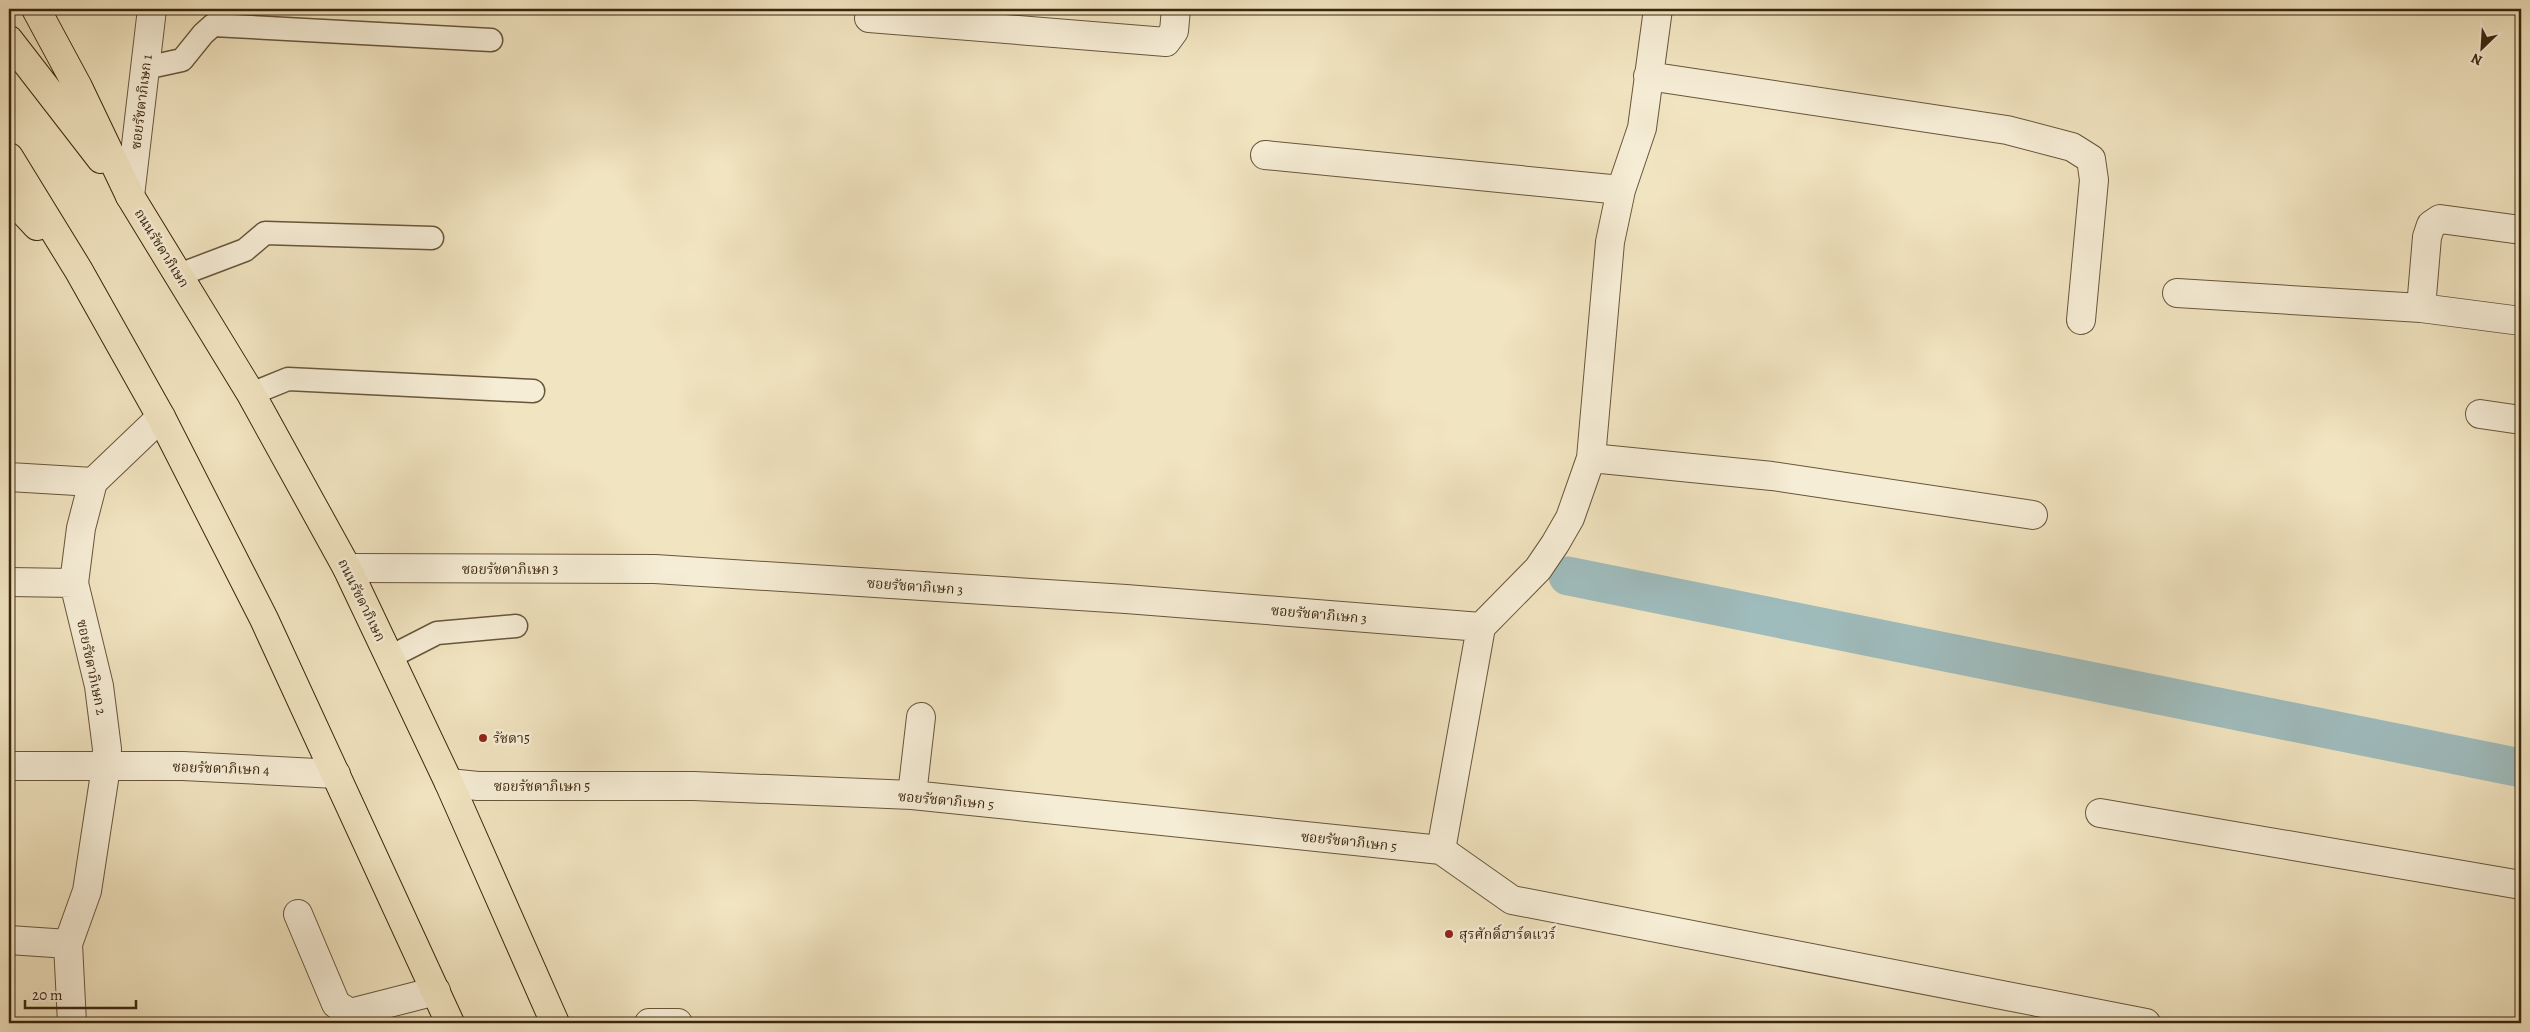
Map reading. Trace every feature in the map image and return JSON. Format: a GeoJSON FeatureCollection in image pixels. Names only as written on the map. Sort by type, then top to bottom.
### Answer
{"type":"FeatureCollection","features":[{"type":"Feature","properties":{"kind":"main road","name":"ถนนรัชดาภิเษก"},"geometry":{"type":"LineString","coordinates":[[36,9],[78,87],[130,196]]}},
{"type":"Feature","properties":{"kind":"main road","name":"ถนนรัชดาภิเษก"},"geometry":{"type":"LineString","coordinates":[[9,40],[130,196],[252,394],[347,568],[390,657],[449,783],[555,1023]]}},
{"type":"Feature","properties":{"kind":"main road"},"geometry":{"type":"LineString","coordinates":[[9,157],[79,271],[161,417],[264,619],[450,1023]]}},
{"type":"Feature","properties":{"kind":"main road"},"geometry":{"type":"LineString","coordinates":[[9,196],[79,271]]}},
{"type":"Feature","properties":{"kind":"street","name":"ซอยรัชดาภิเษก 1"},"geometry":{"type":"LineString","coordinates":[[130,196],[152,9]]}},
{"type":"Feature","properties":{"kind":"street"},"geometry":{"type":"LineString","coordinates":[[869,18],[1166,42],[1174,31],[1176,9]]}},
{"type":"Feature","properties":{"kind":"street"},"geometry":{"type":"LineString","coordinates":[[1658,9],[1642,128],[1621,190],[1610,242],[1591,458],[1570,518],[1555,544],[1538,569],[1481,627],[1441,850],[1512,900],[2146,1023]]}},
{"type":"Feature","properties":{"kind":"street"},"geometry":{"type":"LineString","coordinates":[[1648,76],[2007,130],[2072,147],[2091,159],[2094,180],[2081,320]]}},
{"type":"Feature","properties":{"kind":"street"},"geometry":{"type":"LineString","coordinates":[[1265,155],[1621,190]]}},
{"type":"Feature","properties":{"kind":"street"},"geometry":{"type":"LineString","coordinates":[[2421,308],[2427,237],[2431,225],[2440,219],[2521,230]]}},
{"type":"Feature","properties":{"kind":"street"},"geometry":{"type":"LineString","coordinates":[[2177,293],[2421,308],[2521,321]]}},
{"type":"Feature","properties":{"kind":"street"},"geometry":{"type":"LineString","coordinates":[[2480,414],[2521,420]]}},
{"type":"Feature","properties":{"kind":"street"},"geometry":{"type":"LineString","coordinates":[[9,477],[93,482],[161,417]]}},
{"type":"Feature","properties":{"kind":"street"},"geometry":{"type":"LineString","coordinates":[[1591,458],[1772,476],[2032,515]]}},
{"type":"Feature","properties":{"kind":"street","name":"ซอยรัชดาภิเษก 2"},"geometry":{"type":"LineString","coordinates":[[68,944],[88,892],[107,749],[99,686],[74,583],[80,528],[93,482]]}},
{"type":"Feature","properties":{"kind":"street","name":"ซอยรัชดาภิเษก 3"},"geometry":{"type":"LineString","coordinates":[[347,568],[655,569],[1126,599],[1481,627]]}},
{"type":"Feature","properties":{"kind":"street"},"geometry":{"type":"LineString","coordinates":[[9,582],[74,583]]}},
{"type":"Feature","properties":{"kind":"street"},"geometry":{"type":"LineString","coordinates":[[912,796],[921,717]]}},
{"type":"Feature","properties":{"kind":"street","name":"ซอยรัชดาภิเษก 4"},"geometry":{"type":"LineString","coordinates":[[9,766],[183,766],[336,774]]}},
{"type":"Feature","properties":{"kind":"street","name":"ซอยรัชดาภิเษก 5"},"geometry":{"type":"LineString","coordinates":[[449,783],[478,786],[694,786],[912,796],[1441,850]]}},
{"type":"Feature","properties":{"kind":"street"},"geometry":{"type":"LineString","coordinates":[[2100,813],[2521,885]]}},
{"type":"Feature","properties":{"kind":"street"},"geometry":{"type":"LineString","coordinates":[[298,914],[336,1004],[350,1013],[436,991]]}},
{"type":"Feature","properties":{"kind":"street"},"geometry":{"type":"LineString","coordinates":[[9,940],[68,944],[72,1023]]}},
{"type":"Feature","properties":{"kind":"street"},"geometry":{"type":"LineString","coordinates":[[649,1023],[678,1023]]}},
{"type":"Feature","properties":{"kind":"lane"},"geometry":{"type":"LineString","coordinates":[[145,68],[182,60],[203,34],[213,25],[490,40]]}},
{"type":"Feature","properties":{"kind":"lane"},"geometry":{"type":"LineString","coordinates":[[179,275],[245,250],[264,233],[432,238]]}},
{"type":"Feature","properties":{"kind":"lane"},"geometry":{"type":"LineString","coordinates":[[252,394],[288,379],[533,391]]}},
{"type":"Feature","properties":{"kind":"lane"},"geometry":{"type":"LineString","coordinates":[[390,657],[438,633],[516,626]]}},
{"type":"Feature","properties":{"kind":"waterway"},"geometry":{"type":"LineString","coordinates":[[1568,576],[2521,768]]}},
{"type":"Feature","properties":{"kind":"place","name":"รัชดา5"},"geometry":{"type":"Point","coordinates":[483,738]}},
{"type":"Feature","properties":{"kind":"place","name":"สุรศักดิ์ฮาร์ดแวร์"},"geometry":{"type":"Point","coordinates":[1449,934]}}]}
